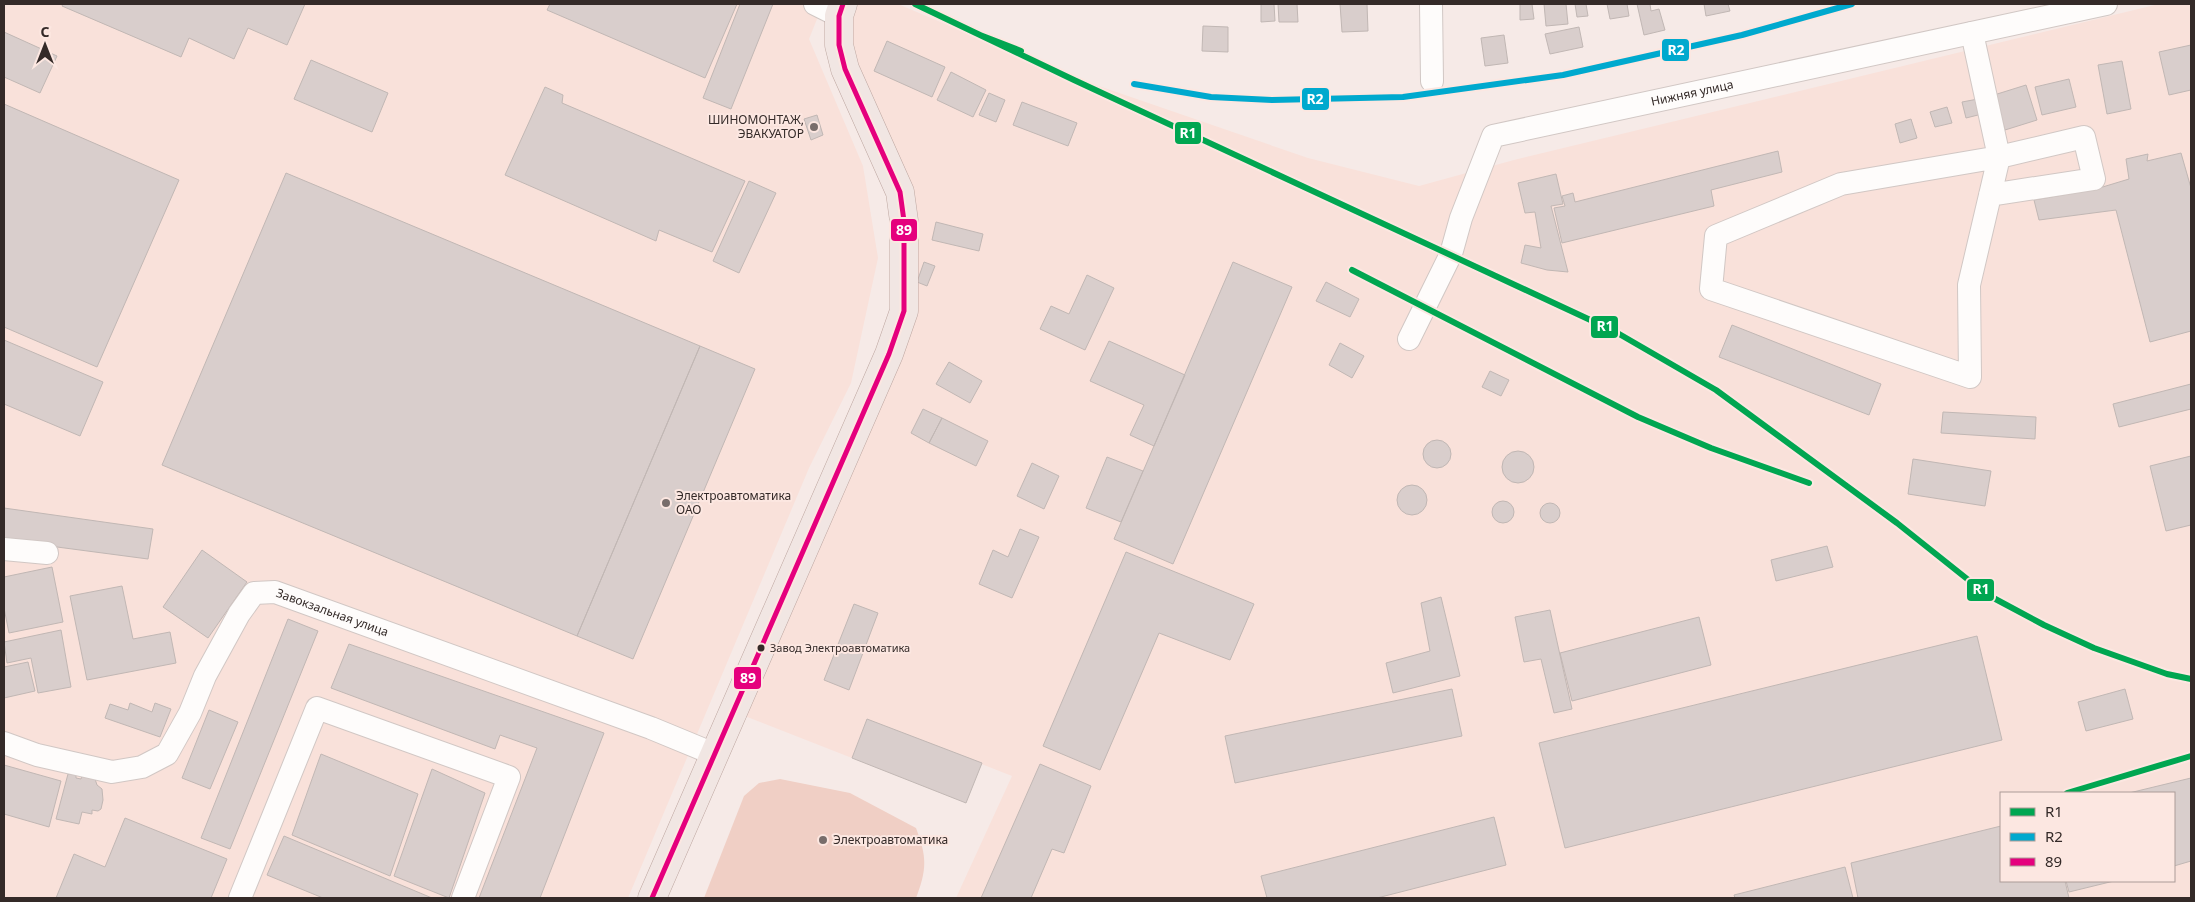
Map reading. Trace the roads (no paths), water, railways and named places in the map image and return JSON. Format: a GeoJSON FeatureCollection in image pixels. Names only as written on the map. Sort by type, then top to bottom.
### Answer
{"type":"FeatureCollection","features":[{"type":"Feature","properties":{"kind":"main road"},"geometry":{"type":"LineString","coordinates":[[652,898],[889,354],[904,311],[904,221],[900,192],[845,69],[832,8]]}},
{"type":"Feature","properties":{"kind":"street"},"geometry":{"type":"LineString","coordinates":[[1431,4],[1432,80]]}},
{"type":"Feature","properties":{"kind":"street","name":"Нижняя улица"},"geometry":{"type":"LineString","coordinates":[[1409,339],[1451,254],[1461,218],[1494,136],[2106,4]]}},
{"type":"Feature","properties":{"kind":"street"},"geometry":{"type":"LineString","coordinates":[[1972,33],[1999,157],[1990,195],[1969,285],[1970,376],[1711,290],[1716,236],[1841,184],[1999,157],[2084,137],[2094,179],[1990,195]]}},
{"type":"Feature","properties":{"kind":"street"},"geometry":{"type":"LineString","coordinates":[[4,550],[47,553]]}},
{"type":"Feature","properties":{"kind":"street","name":"Завокзальная улица"},"geometry":{"type":"LineString","coordinates":[[4,743],[37,755],[112,772],[142,767],[167,754],[190,713],[205,676],[239,614],[254,593],[275,592],[651,728],[714,754]]}},
{"type":"Feature","properties":{"kind":"street"},"geometry":{"type":"LineString","coordinates":[[243,897],[317,708],[509,777],[462,898]]}},
{"type":"Feature","properties":{"kind":"place","name":"ШИНОМОНТАЖ, ЭВАКУАТОР"},"geometry":{"type":"Point","coordinates":[814,127]}},
{"type":"Feature","properties":{"kind":"place","name":"Электроавтоматика ОАО"},"geometry":{"type":"Point","coordinates":[666,503]}},
{"type":"Feature","properties":{"kind":"place","name":"Завод Электроавтоматика"},"geometry":{"type":"Point","coordinates":[761,648]}},
{"type":"Feature","properties":{"kind":"place","name":"Электроавтоматика"},"geometry":{"type":"Point","coordinates":[823,840]}}]}
